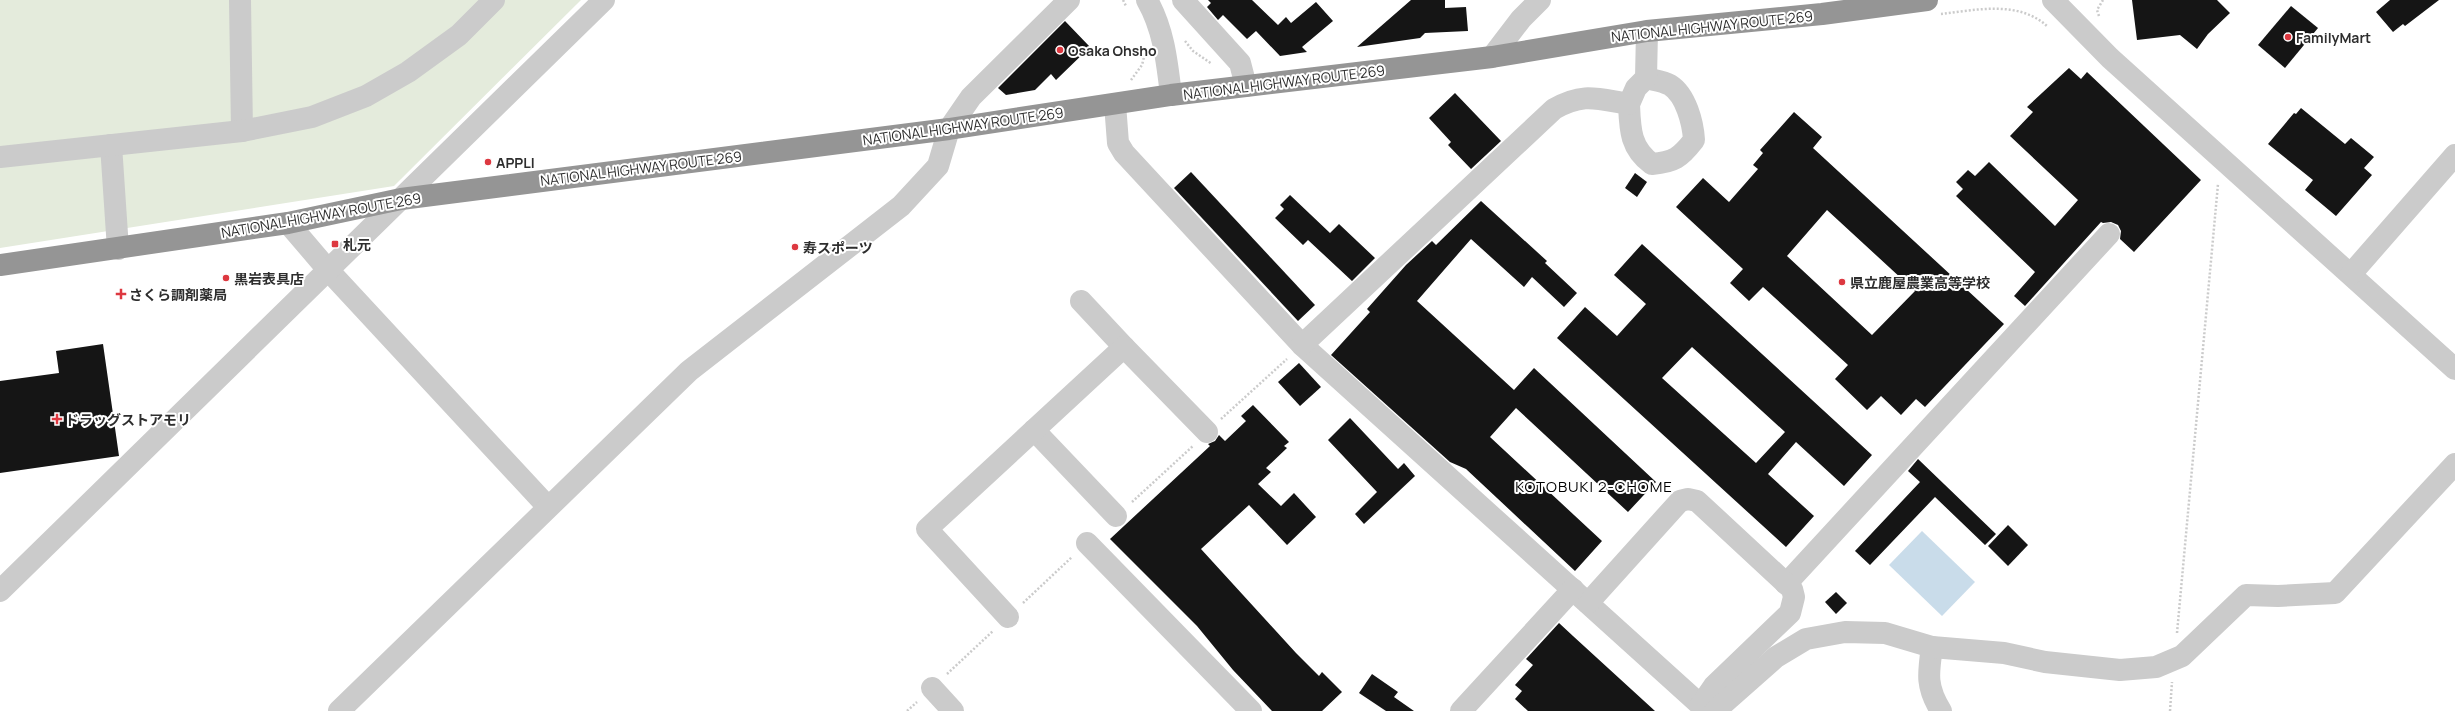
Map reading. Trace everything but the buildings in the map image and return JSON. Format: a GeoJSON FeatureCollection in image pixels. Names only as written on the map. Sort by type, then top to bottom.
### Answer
{"type":"FeatureCollection","features":[{"type":"Feature","properties":{"kind":"highway","name":"NATIONAL HIGHWAY ROUTE 269"},"geometry":{"type":"LineString","coordinates":[[0,265],[288,223],[401,198],[949,129],[1171,95],[1492,57],[1647,30],[1821,7],[1853,5],[1930,8]]}},
{"type":"Feature","properties":{"kind":"street"},"geometry":{"type":"LineString","coordinates":[[240,0],[242,131]]}},
{"type":"Feature","properties":{"kind":"street"},"geometry":{"type":"LineString","coordinates":[[0,157],[242,131],[312,117],[366,96],[408,72],[459,35],[494,0]]}},
{"type":"Feature","properties":{"kind":"street"},"geometry":{"type":"LineString","coordinates":[[0,591],[329,271],[401,198],[604,0]]}},
{"type":"Feature","properties":{"kind":"street"},"geometry":{"type":"LineString","coordinates":[[339,711],[689,371],[901,206],[938,166],[949,129],[971,96],[1069,0]]}},
{"type":"Feature","properties":{"kind":"street"},"geometry":{"type":"LineString","coordinates":[[1183,0],[1240,63],[1246,86]]}},
{"type":"Feature","properties":{"kind":"street"},"geometry":{"type":"LineString","coordinates":[[1492,57],[1520,19],[1540,0]]}},
{"type":"Feature","properties":{"kind":"street"},"geometry":{"type":"LineString","coordinates":[[2053,0],[2110,58],[2455,369]]}},
{"type":"Feature","properties":{"kind":"street"},"geometry":{"type":"LineString","coordinates":[[1151,1],[1166,47],[1171,95]]}},
{"type":"Feature","properties":{"kind":"street"},"geometry":{"type":"LineString","coordinates":[[1646,78],[1670,85],[1683,101],[1693,126],[1694,140],[1683,154],[1670,162],[1652,164],[1641,156],[1630,133],[1629,104],[1636,88],[1646,78],[1647,30]]}},
{"type":"Feature","properties":{"kind":"street"},"geometry":{"type":"LineString","coordinates":[[1302,344],[1554,109],[1571,99],[1590,97],[1629,104]]}},
{"type":"Feature","properties":{"kind":"street"},"geometry":{"type":"LineString","coordinates":[[1115,104],[1118,143],[1124,153],[1302,344],[1580,596],[1700,708]]}},
{"type":"Feature","properties":{"kind":"street"},"geometry":{"type":"LineString","coordinates":[[111,145],[118,249]]}},
{"type":"Feature","properties":{"kind":"street"},"geometry":{"type":"LineString","coordinates":[[2351,274],[2455,155]]}},
{"type":"Feature","properties":{"kind":"street"},"geometry":{"type":"LineString","coordinates":[[288,223],[329,271],[548,507]]}},
{"type":"Feature","properties":{"kind":"street"},"geometry":{"type":"LineString","coordinates":[[1786,584],[2109,234]]}},
{"type":"Feature","properties":{"kind":"street"},"geometry":{"type":"LineString","coordinates":[[1081,301],[1207,432]]}},
{"type":"Feature","properties":{"kind":"street"},"geometry":{"type":"LineString","coordinates":[[1008,617],[927,529],[1124,347]]}},
{"type":"Feature","properties":{"kind":"street"},"geometry":{"type":"LineString","coordinates":[[1034,430],[1116,516]]}},
{"type":"Feature","properties":{"kind":"street"},"geometry":{"type":"LineString","coordinates":[[1700,708],[1776,657],[1806,639],[1845,632],[1885,633],[1932,647],[2004,653],[2045,662],[2120,670],[2156,667],[2182,656],[2246,595],[2278,596],[2335,594],[2455,464]]}},
{"type":"Feature","properties":{"kind":"street"},"geometry":{"type":"LineString","coordinates":[[1461,711],[1680,501],[1688,499],[1697,501],[1792,589],[1794,597],[1790,614],[1714,686],[1700,708]]}},
{"type":"Feature","properties":{"kind":"street"},"geometry":{"type":"LineString","coordinates":[[1087,543],[1251,711]]}},
{"type":"Feature","properties":{"kind":"street"},"geometry":{"type":"LineString","coordinates":[[1932,647],[1928,676],[1931,695],[1941,711]]}},
{"type":"Feature","properties":{"kind":"street"},"geometry":{"type":"LineString","coordinates":[[932,688],[953,711]]}},
{"type":"Feature","properties":{"kind":"path"},"geometry":{"type":"LineString","coordinates":[[1123,0],[1130,13]]}},
{"type":"Feature","properties":{"kind":"path"},"geometry":{"type":"LineString","coordinates":[[1930,8],[1992,8],[2013,10],[2032,16],[2050,29]]}},
{"type":"Feature","properties":{"kind":"path"},"geometry":{"type":"LineString","coordinates":[[1128,82],[1142,65],[1145,54]]}},
{"type":"Feature","properties":{"kind":"path"},"geometry":{"type":"LineString","coordinates":[[2176,640],[2218,180]]}},
{"type":"Feature","properties":{"kind":"path"},"geometry":{"type":"LineString","coordinates":[[2170,711],[2172,679]]}},
{"type":"Feature","properties":{"kind":"green space"},"geometry":{"type":"Polygon","coordinates":[[[0,0],[581,0],[394,186],[0,248],[0,0]]]}},
{"type":"Feature","properties":{"kind":"water"},"geometry":{"type":"Polygon","coordinates":[[[1922,531],[1975,582],[1942,616],[1889,565],[1922,531]]]}},
{"type":"Feature","properties":{"kind":"place","name":"FamilyMart"},"geometry":{"type":"Point","coordinates":[2288,37]}},
{"type":"Feature","properties":{"kind":"place","name":"Osaka Ohsho"},"geometry":{"type":"Point","coordinates":[1060,50]}},
{"type":"Feature","properties":{"kind":"place","name":"APPLI"},"geometry":{"type":"Point","coordinates":[488,162]}},
{"type":"Feature","properties":{"kind":"place","name":"札元"},"geometry":{"type":"Point","coordinates":[335,244]}},
{"type":"Feature","properties":{"kind":"place","name":"寿スポーツ"},"geometry":{"type":"Point","coordinates":[795,247]}},
{"type":"Feature","properties":{"kind":"place","name":"黒岩表具店"},"geometry":{"type":"Point","coordinates":[226,278]}},
{"type":"Feature","properties":{"kind":"place","name":"県立鹿屋農業高等学校"},"geometry":{"type":"Point","coordinates":[1842,282]}},
{"type":"Feature","properties":{"kind":"place","name":"さくら調剤薬局"},"geometry":{"type":"Point","coordinates":[121,294]}},
{"type":"Feature","properties":{"kind":"place","name":"ドラッグストアモリ"},"geometry":{"type":"Point","coordinates":[57,419]}},
{"type":"Feature","properties":{"kind":"district","name":"KOTOBUKI 2-CHOME"},"geometry":{"type":"Point","coordinates":[1594,486]}}]}
